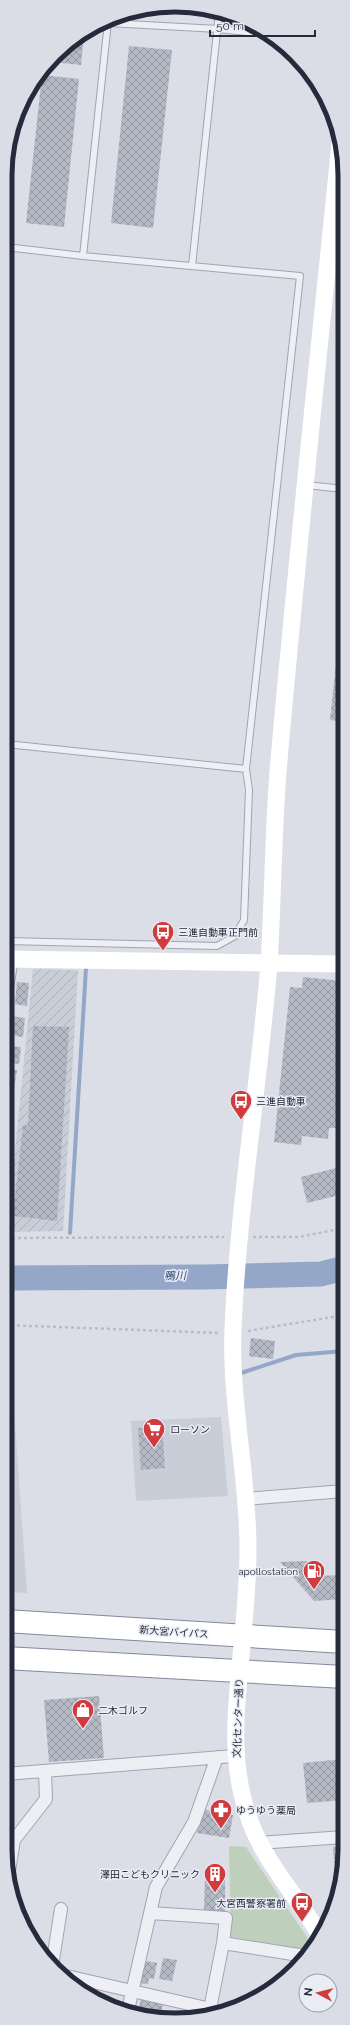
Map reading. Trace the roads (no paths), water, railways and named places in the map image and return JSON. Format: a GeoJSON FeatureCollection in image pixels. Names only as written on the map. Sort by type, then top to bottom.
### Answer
{"type":"FeatureCollection","features":[{"type":"Feature","properties":{"kind":"highway","name":"新大宮バイパス"},"geometry":{"type":"LineString","coordinates":[[12,1621],[338,1642]]}},
{"type":"Feature","properties":{"kind":"highway"},"geometry":{"type":"LineString","coordinates":[[12,1658],[338,1677]]}},
{"type":"Feature","properties":{"kind":"street","name":"文化センター通り"},"geometry":{"type":"LineString","coordinates":[[317,1931],[258,1843],[242,1794],[236,1756],[236,1710],[243,1636],[248,1546],[245,1499],[234,1400],[233,1330],[240,1241],[269,962],[275,811],[338,164]]}},
{"type":"Feature","properties":{"kind":"street"},"geometry":{"type":"LineString","coordinates":[[12,959],[338,964]]}},
{"type":"Feature","properties":{"kind":"street"},"geometry":{"type":"LineString","coordinates":[[245,1499],[338,1491]]}},
{"type":"Feature","properties":{"kind":"street"},"geometry":{"type":"LineString","coordinates":[[12,1774],[236,1756]]}},
{"type":"Feature","properties":{"kind":"street"},"geometry":{"type":"LineString","coordinates":[[129,2006],[156,1887],[194,1822],[217,1757]]}},
{"type":"Feature","properties":{"kind":"street"},"geometry":{"type":"LineString","coordinates":[[12,1843],[46,1799],[45,1772]]}},
{"type":"Feature","properties":{"kind":"street"},"geometry":{"type":"LineString","coordinates":[[258,1843],[338,1837]]}},
{"type":"Feature","properties":{"kind":"street"},"geometry":{"type":"LineString","coordinates":[[53,1958],[61,1909]]}},
{"type":"Feature","properties":{"kind":"street"},"geometry":{"type":"LineString","coordinates":[[74,1978],[210,2009],[223,1944],[226,1918],[150,1913]]}},
{"type":"Feature","properties":{"kind":"street"},"geometry":{"type":"LineString","coordinates":[[223,1944],[299,1955]]}},
{"type":"Feature","properties":{"kind":"lane"},"geometry":{"type":"LineString","coordinates":[[192,266],[219,18]]}},
{"type":"Feature","properties":{"kind":"lane"},"geometry":{"type":"LineString","coordinates":[[115,23],[218,29],[254,33]]}},
{"type":"Feature","properties":{"kind":"lane"},"geometry":{"type":"LineString","coordinates":[[82,256],[108,27]]}},
{"type":"Feature","properties":{"kind":"lane"},"geometry":{"type":"LineString","coordinates":[[12,248],[82,256],[300,276],[246,769],[249,790],[244,920],[235,936],[217,946],[12,941]]}},
{"type":"Feature","properties":{"kind":"lane"},"geometry":{"type":"LineString","coordinates":[[306,485],[338,488]]}},
{"type":"Feature","properties":{"kind":"lane"},"geometry":{"type":"LineString","coordinates":[[12,745],[246,769]]}},
{"type":"Feature","properties":{"kind":"waterway"},"geometry":{"type":"LineString","coordinates":[[70,1233],[86,968]]}},
{"type":"Feature","properties":{"kind":"waterway","name":"鴨川"},"geometry":{"type":"LineString","coordinates":[[12,1278],[205,1277],[321,1274],[338,1270]]}},
{"type":"Feature","properties":{"kind":"waterway"},"geometry":{"type":"LineString","coordinates":[[241,1373],[296,1355],[338,1352]]}},
{"type":"Feature","properties":{"kind":"place","name":"三進自動車正門前"},"geometry":{"type":"Point","coordinates":[163,952]}},
{"type":"Feature","properties":{"kind":"place","name":"三進自動車"},"geometry":{"type":"Point","coordinates":[241,1120]}},
{"type":"Feature","properties":{"kind":"place","name":"ローソン"},"geometry":{"type":"Point","coordinates":[154,1448]}},
{"type":"Feature","properties":{"kind":"place","name":"apollostation"},"geometry":{"type":"Point","coordinates":[314,1590]}},
{"type":"Feature","properties":{"kind":"place","name":"二木ゴルフ"},"geometry":{"type":"Point","coordinates":[83,1730]}},
{"type":"Feature","properties":{"kind":"place","name":"ゆうゆう薬局"},"geometry":{"type":"Point","coordinates":[221,1830]}},
{"type":"Feature","properties":{"kind":"place","name":"澤田こどもクリニック"},"geometry":{"type":"Point","coordinates":[215,1894]}},
{"type":"Feature","properties":{"kind":"place","name":"大宮西警察署前"},"geometry":{"type":"Point","coordinates":[302,1922]}}]}
